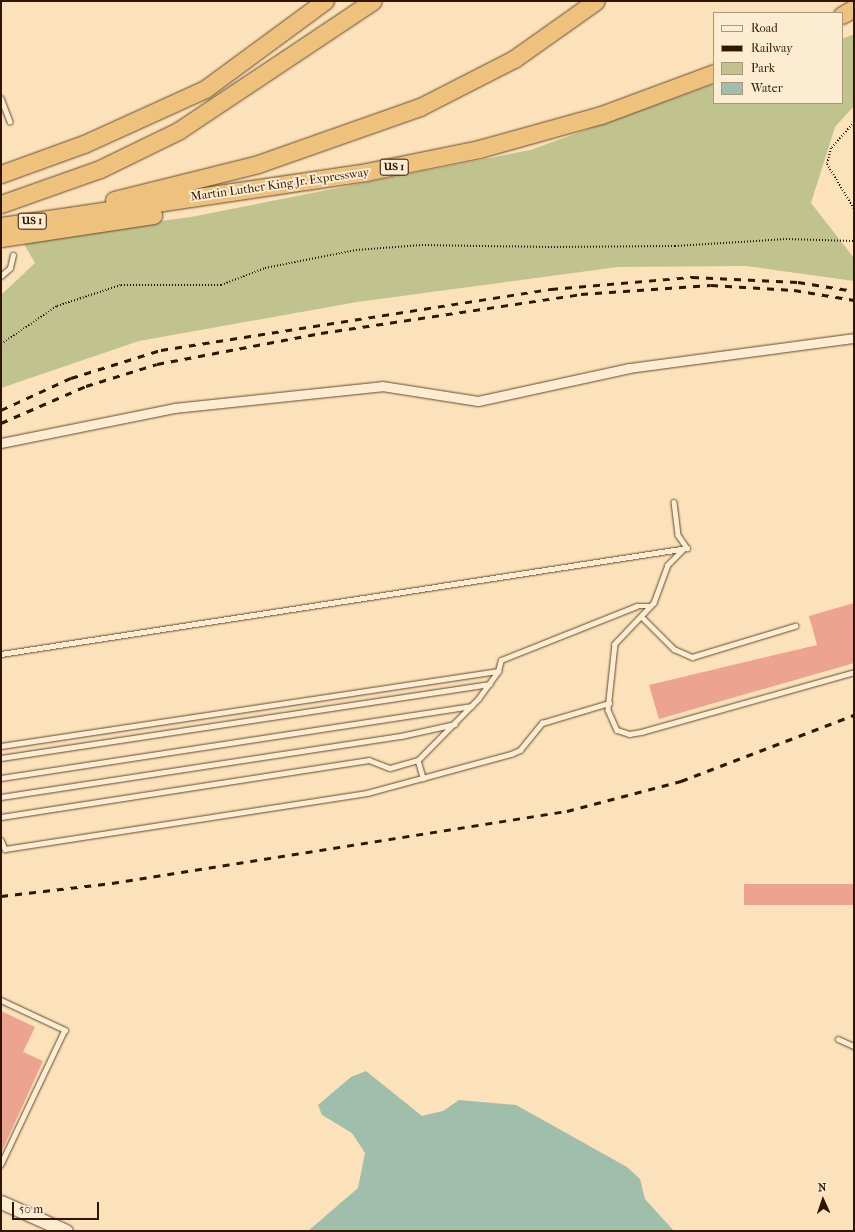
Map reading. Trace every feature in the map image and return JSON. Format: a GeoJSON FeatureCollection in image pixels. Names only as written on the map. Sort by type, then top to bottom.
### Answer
{"type":"FeatureCollection","features":[{"type":"Feature","properties":{"kind":"highway"},"geometry":{"type":"LineString","coordinates":[[139,118],[228,62],[308,1]]}},
{"type":"Feature","properties":{"kind":"highway"},"geometry":{"type":"LineString","coordinates":[[1,174],[60,154],[205,89],[325,1]]}},
{"type":"Feature","properties":{"kind":"highway","name":"US 1"},"geometry":{"type":"LineString","coordinates":[[1,204],[73,180],[172,134],[373,1]]}},
{"type":"Feature","properties":{"kind":"highway"},"geometry":{"type":"LineString","coordinates":[[62,216],[224,174],[380,123],[486,74],[542,41],[596,1]]}},
{"type":"Feature","properties":{"kind":"highway"},"geometry":{"type":"LineString","coordinates":[[843,14],[854,8]]}},
{"type":"Feature","properties":{"kind":"highway","name":"Martin Luther King Jr. Expressway"},"geometry":{"type":"LineString","coordinates":[[1,226],[366,172],[519,140],[621,108],[713,73]]}},
{"type":"Feature","properties":{"kind":"highway"},"geometry":{"type":"LineString","coordinates":[[1,238],[155,215],[366,172]]}},
{"type":"Feature","properties":{"kind":"main road"},"geometry":{"type":"LineString","coordinates":[[1,1202],[66,1231]]}},
{"type":"Feature","properties":{"kind":"street"},"geometry":{"type":"LineString","coordinates":[[1,443],[174,408],[382,386],[478,401],[629,368],[854,338]]}},
{"type":"Feature","properties":{"kind":"lane"},"geometry":{"type":"LineString","coordinates":[[1,98],[10,121]]}},
{"type":"Feature","properties":{"kind":"lane"},"geometry":{"type":"LineString","coordinates":[[1,276],[10,268],[13,255]]}},
{"type":"Feature","properties":{"kind":"lane"},"geometry":{"type":"LineString","coordinates":[[674,502],[678,535],[687,548]]}},
{"type":"Feature","properties":{"kind":"lane"},"geometry":{"type":"LineString","coordinates":[[687,548],[668,565],[658,597],[615,644],[609,703],[609,718],[615,728],[633,734],[854,672]]}},
{"type":"Feature","properties":{"kind":"lane"},"geometry":{"type":"LineString","coordinates":[[1,654],[687,548]]}},
{"type":"Feature","properties":{"kind":"lane"},"geometry":{"type":"LineString","coordinates":[[1,817],[369,760],[390,768],[418,760],[472,706],[498,671],[501,660],[637,606],[651,606]]}},
{"type":"Feature","properties":{"kind":"lane"},"geometry":{"type":"LineString","coordinates":[[641,616],[674,649],[692,657],[795,626]]}},
{"type":"Feature","properties":{"kind":"lane"},"geometry":{"type":"LineString","coordinates":[[1,746],[498,671]]}},
{"type":"Feature","properties":{"kind":"lane"},"geometry":{"type":"LineString","coordinates":[[1,758],[489,684]]}},
{"type":"Feature","properties":{"kind":"lane"},"geometry":{"type":"LineString","coordinates":[[1,840],[5,849],[348,796],[422,778],[516,752],[542,723],[609,703]]}},
{"type":"Feature","properties":{"kind":"lane"},"geometry":{"type":"LineString","coordinates":[[1,778],[472,706]]}},
{"type":"Feature","properties":{"kind":"lane"},"geometry":{"type":"LineString","coordinates":[[1,797],[401,736],[456,723]]}},
{"type":"Feature","properties":{"kind":"lane"},"geometry":{"type":"LineString","coordinates":[[418,760],[422,778]]}},
{"type":"Feature","properties":{"kind":"lane"},"geometry":{"type":"LineString","coordinates":[[1,1000],[65,1030],[1,1165]]}},
{"type":"Feature","properties":{"kind":"lane"},"geometry":{"type":"LineString","coordinates":[[838,1039],[854,1046]]}},
{"type":"Feature","properties":{"kind":"path"},"geometry":{"type":"LineString","coordinates":[[854,122],[831,148],[827,164],[854,209]]}},
{"type":"Feature","properties":{"kind":"path"},"geometry":{"type":"LineString","coordinates":[[1,344],[57,306],[121,285],[221,285],[265,268],[356,250],[422,245],[558,247],[675,246],[786,239],[854,241]]}},
{"type":"Feature","properties":{"kind":"green space"},"geometry":{"type":"Polygon","coordinates":[[[854,34],[854,106],[835,127],[811,203],[854,258],[854,281],[746,266],[618,267],[357,302],[139,341],[1,388],[1,295],[35,263],[21,239],[191,217],[530,150],[713,84],[713,104],[843,104],[843,39],[854,34]]]}},
{"type":"Feature","properties":{"kind":"water"},"geometry":{"type":"Polygon","coordinates":[[[366,1071],[422,1116],[443,1111],[459,1100],[516,1105],[627,1167],[640,1179],[645,1199],[674,1231],[308,1231],[358,1188],[365,1153],[352,1133],[322,1115],[318,1105],[351,1077],[366,1071]]]}},
{"type":"Feature","properties":{"kind":"building"},"geometry":{"type":"Polygon","coordinates":[[[854,603],[854,663],[659,719],[649,685],[817,645],[809,616],[854,603]]]}},
{"type":"Feature","properties":{"kind":"building"},"geometry":{"type":"Polygon","coordinates":[[[744,884],[854,884],[854,905],[744,905],[744,884]]]}},
{"type":"Feature","properties":{"kind":"building"},"geometry":{"type":"Polygon","coordinates":[[[1,1011],[35,1027],[23,1052],[43,1061],[1,1153],[1,1011]]]}},
{"type":"Feature","properties":{"kind":"railway"},"geometry":{"type":"LineString","coordinates":[[1,410],[71,378],[161,350],[551,289],[692,277],[798,282],[854,291]]}},
{"type":"Feature","properties":{"kind":"railway"},"geometry":{"type":"LineString","coordinates":[[1,423],[86,386],[157,364],[321,333],[581,294],[711,285],[794,290],[854,300]]}},
{"type":"Feature","properties":{"kind":"railway"},"geometry":{"type":"LineString","coordinates":[[1,896],[112,883],[567,811],[681,781],[854,715]]}}]}
